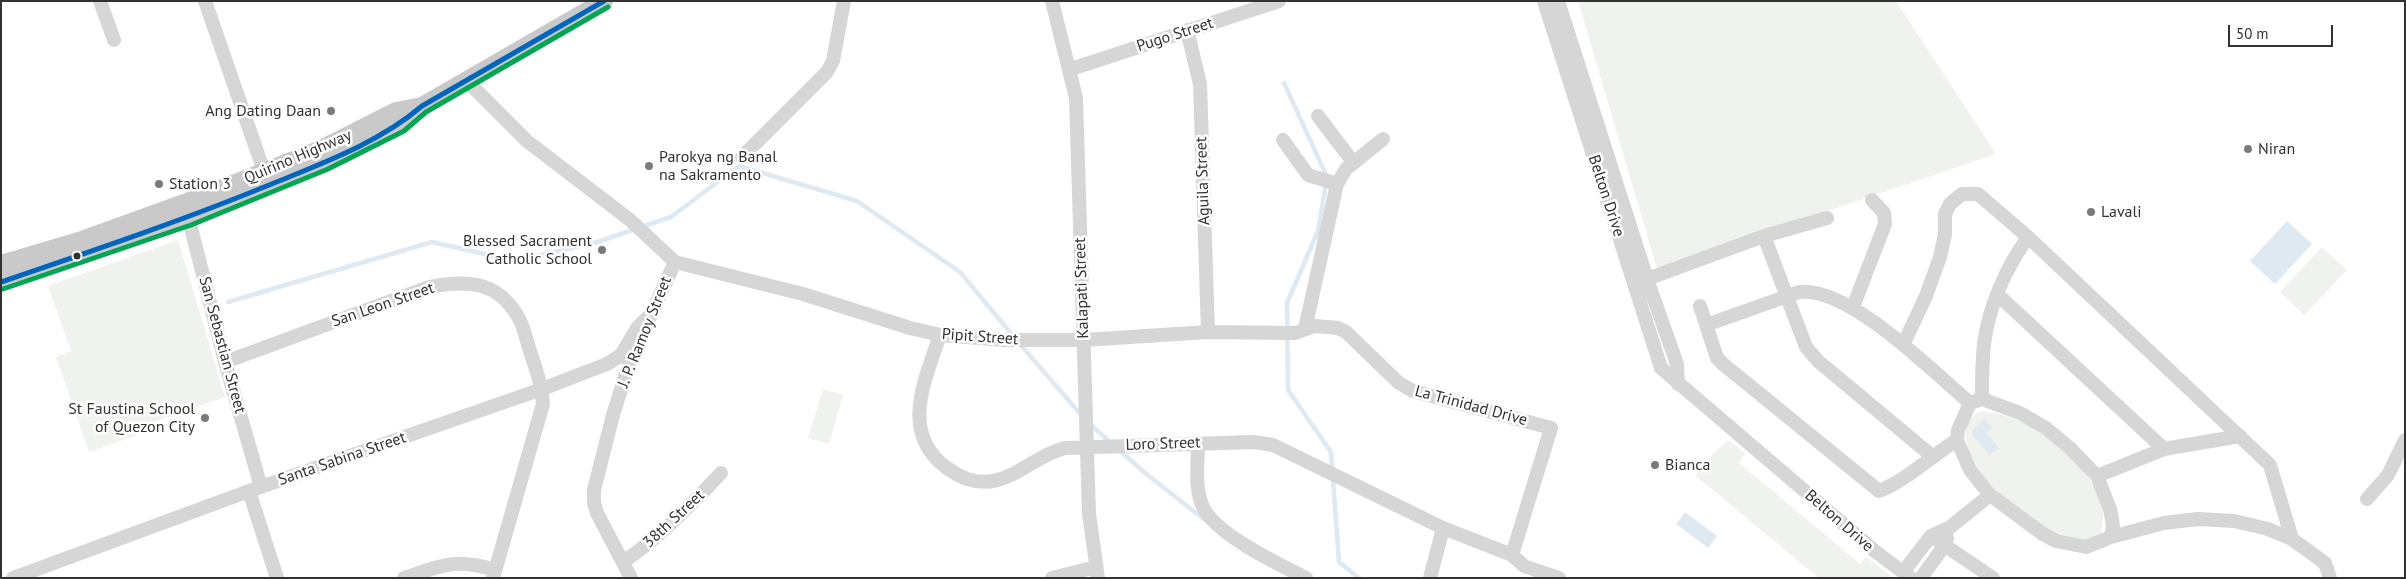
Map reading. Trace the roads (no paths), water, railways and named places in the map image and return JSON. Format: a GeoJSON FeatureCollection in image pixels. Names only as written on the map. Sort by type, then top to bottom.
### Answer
{"type":"FeatureCollection","features":[{"type":"Feature","properties":{"kind":"main road","name":"Quirino Highway"},"geometry":{"type":"LineString","coordinates":[[1,282],[267,179],[396,111],[422,106],[467,82],[604,1]]}},
{"type":"Feature","properties":{"kind":"main road","name":"Quirino Highway"},"geometry":{"type":"LineString","coordinates":[[1,264],[187,211]]}},
{"type":"Feature","properties":{"kind":"street"},"geometry":{"type":"LineString","coordinates":[[205,1],[267,179]]}},
{"type":"Feature","properties":{"kind":"street"},"geometry":{"type":"LineString","coordinates":[[742,157],[827,72],[833,61],[844,1]]}},
{"type":"Feature","properties":{"kind":"street","name":"Kalapati Street"},"geometry":{"type":"LineString","coordinates":[[1052,1],[1071,69],[1076,98],[1090,514],[1097,572]]}},
{"type":"Feature","properties":{"kind":"street","name":"Pugo Street"},"geometry":{"type":"LineString","coordinates":[[1071,69],[1279,1]]}},
{"type":"Feature","properties":{"kind":"street"},"geometry":{"type":"LineString","coordinates":[[103,2],[114,40]]}},
{"type":"Feature","properties":{"kind":"street","name":"Belton Drive"},"geometry":{"type":"LineString","coordinates":[[1552,4],[1677,364],[1678,384]]}},
{"type":"Feature","properties":{"kind":"street","name":"Belton Drive"},"geometry":{"type":"LineString","coordinates":[[1552,4],[1661,368],[1876,552],[1907,575]]}},
{"type":"Feature","properties":{"kind":"street","name":"Aguila Street"},"geometry":{"type":"LineString","coordinates":[[1187,30],[1200,84],[1208,332]]}},
{"type":"Feature","properties":{"kind":"street","name":"J. P. Ramoy Street"},"geometry":{"type":"LineString","coordinates":[[467,82],[527,142],[630,220],[675,262],[627,370],[594,490],[594,503],[597,514],[631,578]]}},
{"type":"Feature","properties":{"kind":"street"},"geometry":{"type":"LineString","coordinates":[[1318,116],[1353,162]]}},
{"type":"Feature","properties":{"kind":"street"},"geometry":{"type":"LineString","coordinates":[[1300,331],[1337,184],[1353,162],[1383,139]]}},
{"type":"Feature","properties":{"kind":"street"},"geometry":{"type":"LineString","coordinates":[[1283,140],[1308,175],[1337,184]]}},
{"type":"Feature","properties":{"kind":"street"},"geometry":{"type":"LineString","coordinates":[[1903,345],[1926,296],[1940,257],[1945,234],[1945,214],[1950,204],[1962,194],[1978,194],[2028,237],[2270,465],[2292,540]]}},
{"type":"Feature","properties":{"kind":"street"},"geometry":{"type":"LineString","coordinates":[[1853,307],[1885,224],[1884,213],[1872,200]]}},
{"type":"Feature","properties":{"kind":"street","name":"San Sebastian Street"},"geometry":{"type":"LineString","coordinates":[[187,211],[277,578]]}},
{"type":"Feature","properties":{"kind":"street"},"geometry":{"type":"LineString","coordinates":[[1648,279],[1764,236],[1827,218]]}},
{"type":"Feature","properties":{"kind":"street"},"geometry":{"type":"LineString","coordinates":[[1764,236],[1806,347],[1818,361],[1932,456]]}},
{"type":"Feature","properties":{"kind":"street"},"geometry":{"type":"LineString","coordinates":[[2028,237],[2012,260],[1998,295],[1990,318],[1984,345],[1976,401],[1958,430],[1957,440],[1970,470],[1990,496],[2042,534],[2056,541],[2086,548],[2110,537],[2164,523],[2198,519],[2234,522],[2268,529],[2292,540],[2325,563],[2330,578]]}},
{"type":"Feature","properties":{"kind":"street","name":"Pipit Street"},"geometry":{"type":"LineString","coordinates":[[675,262],[803,294],[910,328],[940,335],[1004,340],[1084,340],[1208,332],[1300,331]]}},
{"type":"Feature","properties":{"kind":"street","name":"San Leon Street"},"geometry":{"type":"LineString","coordinates":[[225,362],[429,287],[455,282],[476,284],[492,289],[508,303],[518,316],[542,389]]}},
{"type":"Feature","properties":{"kind":"street"},"geometry":{"type":"LineString","coordinates":[[1706,325],[1786,295],[1808,290],[1830,296],[1853,307],[1976,401],[2020,413],[2046,428],[2097,476],[2110,510],[2113,525],[2110,537]]}},
{"type":"Feature","properties":{"kind":"street"},"geometry":{"type":"LineString","coordinates":[[1998,295],[2164,449]]}},
{"type":"Feature","properties":{"kind":"street"},"geometry":{"type":"LineString","coordinates":[[1700,306],[1717,358],[1722,364],[1879,491],[1892,487],[1932,456],[1957,440]]}},
{"type":"Feature","properties":{"kind":"street","name":"Santa Sabina Street"},"geometry":{"type":"LineString","coordinates":[[13,578],[255,489],[542,389],[616,360],[637,328],[651,314]]}},
{"type":"Feature","properties":{"kind":"street","name":"La Trinidad Drive"},"geometry":{"type":"LineString","coordinates":[[1300,331],[1316,326],[1338,328],[1346,332],[1399,383],[1413,391],[1551,428],[1512,555]]}},
{"type":"Feature","properties":{"kind":"street","name":"Loro Street"},"geometry":{"type":"LineString","coordinates":[[940,335],[922,388],[918,410],[920,427],[927,445],[945,467],[973,481],[991,481],[1018,472],[1054,451],[1087,446],[1254,442],[1273,446],[1444,528],[1512,555],[1524,566],[1559,578]]}},
{"type":"Feature","properties":{"kind":"street"},"geometry":{"type":"LineString","coordinates":[[404,578],[450,563],[471,564],[494,574],[543,404],[542,389]]}},
{"type":"Feature","properties":{"kind":"street"},"geometry":{"type":"LineString","coordinates":[[2097,476],[2164,449],[2240,436]]}},
{"type":"Feature","properties":{"kind":"street"},"geometry":{"type":"LineString","coordinates":[[2367,499],[2388,475],[2405,440]]}},
{"type":"Feature","properties":{"kind":"street"},"geometry":{"type":"LineString","coordinates":[[1198,443],[1199,495],[1203,508],[1210,519],[1256,551],[1306,578]]}},
{"type":"Feature","properties":{"kind":"street","name":"38th Street"},"geometry":{"type":"LineString","coordinates":[[623,562],[653,542],[681,516],[721,473]]}},
{"type":"Feature","properties":{"kind":"street"},"geometry":{"type":"LineString","coordinates":[[1907,575],[1931,536],[1950,528],[1990,496]]}},
{"type":"Feature","properties":{"kind":"street"},"geometry":{"type":"LineString","coordinates":[[1430,578],[1444,528]]}},
{"type":"Feature","properties":{"kind":"street"},"geometry":{"type":"LineString","coordinates":[[1921,578],[1944,546],[1950,528]]}},
{"type":"Feature","properties":{"kind":"street"},"geometry":{"type":"LineString","coordinates":[[1931,536],[1993,578]]}},
{"type":"Feature","properties":{"kind":"street"},"geometry":{"type":"LineString","coordinates":[[1052,578],[1097,572]]}},
{"type":"Feature","properties":{"kind":"waterway"},"geometry":{"type":"LineString","coordinates":[[1284,83],[1327,177],[1318,231],[1287,303],[1288,390],[1331,452],[1339,562],[1359,578]]}},
{"type":"Feature","properties":{"kind":"waterway"},"geometry":{"type":"LineString","coordinates":[[228,302],[432,242],[515,261],[594,243],[671,217],[739,166],[857,201],[960,272],[1014,337]]}},
{"type":"Feature","properties":{"kind":"waterway"},"geometry":{"type":"LineString","coordinates":[[1019,343],[1083,417]]}},
{"type":"Feature","properties":{"kind":"waterway"},"geometry":{"type":"LineString","coordinates":[[1090,424],[1112,444]]}},
{"type":"Feature","properties":{"kind":"waterway"},"geometry":{"type":"LineString","coordinates":[[1118,449],[1145,473],[1205,520]]}},
{"type":"Feature","properties":{"kind":"place","name":"Ang Dating Daan"},"geometry":{"type":"Point","coordinates":[331,111]}},
{"type":"Feature","properties":{"kind":"place","name":"Niran"},"geometry":{"type":"Point","coordinates":[2248,149]}},
{"type":"Feature","properties":{"kind":"place","name":"Parokya ng Banal na Sakramento"},"geometry":{"type":"Point","coordinates":[649,166]}},
{"type":"Feature","properties":{"kind":"place","name":"Station 3"},"geometry":{"type":"Point","coordinates":[159,184]}},
{"type":"Feature","properties":{"kind":"place","name":"Lavali"},"geometry":{"type":"Point","coordinates":[2091,212]}},
{"type":"Feature","properties":{"kind":"place","name":"Blessed Sacrament Catholic School"},"geometry":{"type":"Point","coordinates":[602,250]}},
{"type":"Feature","properties":{"kind":"place","name":"St Faustina School of Quezon City"},"geometry":{"type":"Point","coordinates":[205,418]}},
{"type":"Feature","properties":{"kind":"place","name":"Bianca"},"geometry":{"type":"Point","coordinates":[1655,465]}}]}
